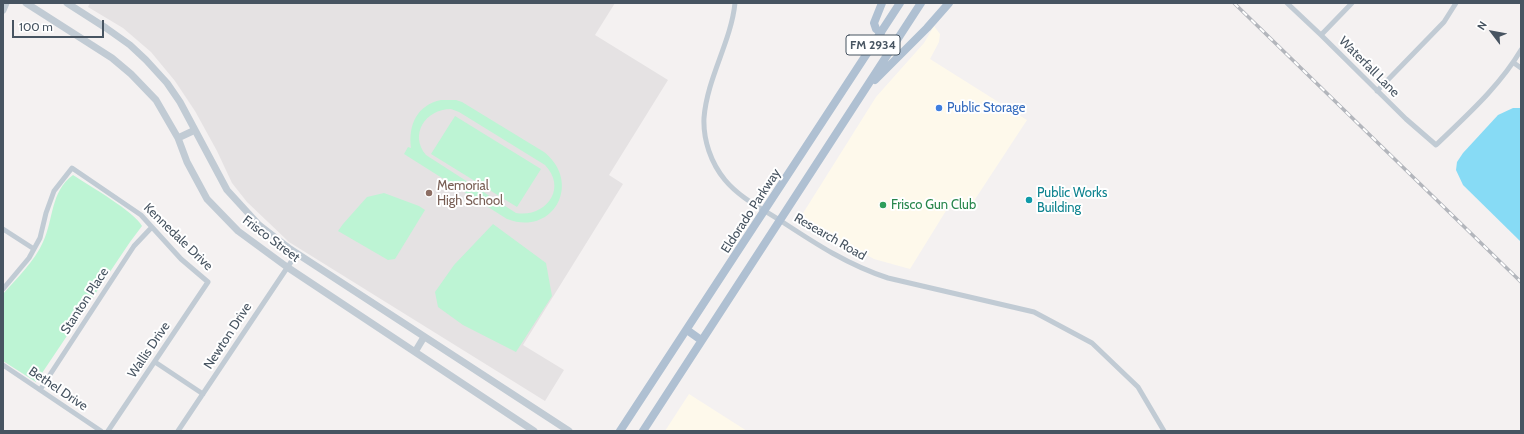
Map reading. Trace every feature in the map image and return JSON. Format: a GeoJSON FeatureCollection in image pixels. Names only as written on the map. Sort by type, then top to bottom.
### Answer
{"type":"FeatureCollection","features":[{"type":"Feature","properties":{"kind":"main road"},"geometry":{"type":"LineString","coordinates":[[881,33],[876,29],[874,23],[882,3]]}},
{"type":"Feature","properties":{"kind":"main road","name":"Eldorado Parkway"},"geometry":{"type":"LineString","coordinates":[[620,431],[900,3]]}},
{"type":"Feature","properties":{"kind":"main road"},"geometry":{"type":"LineString","coordinates":[[643,431],[921,3]]}},
{"type":"Feature","properties":{"kind":"main road"},"geometry":{"type":"LineString","coordinates":[[860,96],[949,3]]}},
{"type":"Feature","properties":{"kind":"main road"},"geometry":{"type":"LineString","coordinates":[[687,330],[702,340]]}},
{"type":"Feature","properties":{"kind":"street"},"geometry":{"type":"LineString","coordinates":[[3,10],[6,3]]}},
{"type":"Feature","properties":{"kind":"street","name":"Frisco Street"},"geometry":{"type":"LineString","coordinates":[[26,3],[97,48],[131,74],[156,100],[178,138],[187,162],[208,198],[238,231],[287,267],[534,431]]}},
{"type":"Feature","properties":{"kind":"street","name":"Frisco Street"},"geometry":{"type":"LineString","coordinates":[[66,3],[130,45],[167,83],[180,102],[227,190],[259,225],[297,253],[569,431]]}},
{"type":"Feature","properties":{"kind":"street","name":"Research Road"},"geometry":{"type":"LineString","coordinates":[[735,3],[732,18],[706,102],[704,118],[705,134],[712,158],[724,179],[738,194],[823,249],[866,271],[888,278],[1034,312],[1092,343],[1138,388],[1164,431]]}},
{"type":"Feature","properties":{"kind":"street","name":"Waterfall Lane"},"geometry":{"type":"LineString","coordinates":[[1286,3],[1321,35],[1377,91],[1436,145],[1484,98],[1514,63]]}},
{"type":"Feature","properties":{"kind":"street"},"geometry":{"type":"LineString","coordinates":[[1321,35],[1352,3]]}},
{"type":"Feature","properties":{"kind":"street"},"geometry":{"type":"LineString","coordinates":[[1377,91],[1444,22],[1456,3]]}},
{"type":"Feature","properties":{"kind":"street"},"geometry":{"type":"LineString","coordinates":[[1521,50],[1514,63],[1521,68]]}},
{"type":"Feature","properties":{"kind":"street"},"geometry":{"type":"LineString","coordinates":[[178,138],[195,130]]}},
{"type":"Feature","properties":{"kind":"street","name":"Kennedale Drive"},"geometry":{"type":"LineString","coordinates":[[34,249],[40,238],[46,213],[54,191],[72,168],[141,215],[181,259],[208,282]]}},
{"type":"Feature","properties":{"kind":"street","name":"Stanton Place"},"geometry":{"type":"LineString","coordinates":[[40,390],[134,246],[152,227]]}},
{"type":"Feature","properties":{"kind":"street"},"geometry":{"type":"LineString","coordinates":[[3,229],[34,249],[29,258],[3,289]]}},
{"type":"Feature","properties":{"kind":"street","name":"Newton Drive"},"geometry":{"type":"LineString","coordinates":[[178,431],[297,253]]}},
{"type":"Feature","properties":{"kind":"street","name":"Wallis Drive"},"geometry":{"type":"LineString","coordinates":[[108,431],[208,282]]}},
{"type":"Feature","properties":{"kind":"street"},"geometry":{"type":"LineString","coordinates":[[415,352],[424,337]]}},
{"type":"Feature","properties":{"kind":"street"},"geometry":{"type":"LineString","coordinates":[[155,362],[203,394]]}},
{"type":"Feature","properties":{"kind":"street","name":"Bethel Drive"},"geometry":{"type":"LineString","coordinates":[[3,365],[101,431]]}},
{"type":"Feature","properties":{"kind":"shaded area","name":"Memorial High School"},"geometry":{"type":"Polygon","coordinates":[[[90,3],[615,3],[595,35],[668,80],[609,175],[623,184],[523,345],[564,370],[545,401],[289,242],[247,202],[232,183],[217,151],[195,111],[175,81],[151,52],[123,28],[88,7],[90,3]]]}},
{"type":"Feature","properties":{"kind":"shaded area"},"geometry":{"type":"Polygon","coordinates":[[[934,26],[940,34],[939,42],[930,59],[1027,120],[968,210],[952,201],[910,269],[874,259],[800,218],[876,97],[924,43],[934,26]]]}},
{"type":"Feature","properties":{"kind":"shaded area"},"geometry":{"type":"Polygon","coordinates":[[[689,394],[747,431],[665,431],[689,394]]]}},
{"type":"Feature","properties":{"kind":"green space"},"geometry":{"type":"Polygon","coordinates":[[[441,100],[456,100],[462,102],[544,152],[555,165],[561,178],[562,192],[557,204],[549,214],[538,220],[523,223],[507,219],[404,154],[408,147],[411,148],[411,132],[416,117],[426,106],[441,100]],[[451,109],[442,110],[434,113],[422,124],[419,139],[421,147],[426,155],[516,213],[536,211],[544,206],[550,200],[554,192],[552,174],[545,165],[459,112],[451,109]]]}},
{"type":"Feature","properties":{"kind":"green space"},"geometry":{"type":"Polygon","coordinates":[[[455,116],[541,169],[517,207],[431,154],[455,116]]]}},
{"type":"Feature","properties":{"kind":"green space"},"geometry":{"type":"Polygon","coordinates":[[[73,175],[121,206],[138,220],[142,226],[36,382],[3,361],[3,294],[25,270],[40,249],[47,233],[56,198],[60,189],[73,175]]]}},
{"type":"Feature","properties":{"kind":"green space"},"geometry":{"type":"Polygon","coordinates":[[[384,193],[419,206],[425,210],[395,259],[388,260],[338,231],[367,197],[384,193]]]}},
{"type":"Feature","properties":{"kind":"green space"},"geometry":{"type":"Polygon","coordinates":[[[493,224],[546,263],[552,296],[516,352],[463,325],[438,307],[435,292],[454,265],[493,224]]]}},
{"type":"Feature","properties":{"kind":"water"},"geometry":{"type":"Polygon","coordinates":[[[1513,108],[1521,108],[1521,242],[1463,185],[1456,170],[1457,162],[1463,153],[1498,115],[1513,108]]]}},
{"type":"Feature","properties":{"kind":"railway"},"geometry":{"type":"LineString","coordinates":[[1234,3],[1521,282]]}},
{"type":"Feature","properties":{"kind":"place","name":"Public Storage"},"geometry":{"type":"Point","coordinates":[939,108]}},
{"type":"Feature","properties":{"kind":"place","name":"Memorial High School"},"geometry":{"type":"Point","coordinates":[429,193]}},
{"type":"Feature","properties":{"kind":"place","name":"Public Works Building"},"geometry":{"type":"Point","coordinates":[1029,200]}},
{"type":"Feature","properties":{"kind":"place","name":"Frisco Gun Club"},"geometry":{"type":"Point","coordinates":[883,205]}}]}
